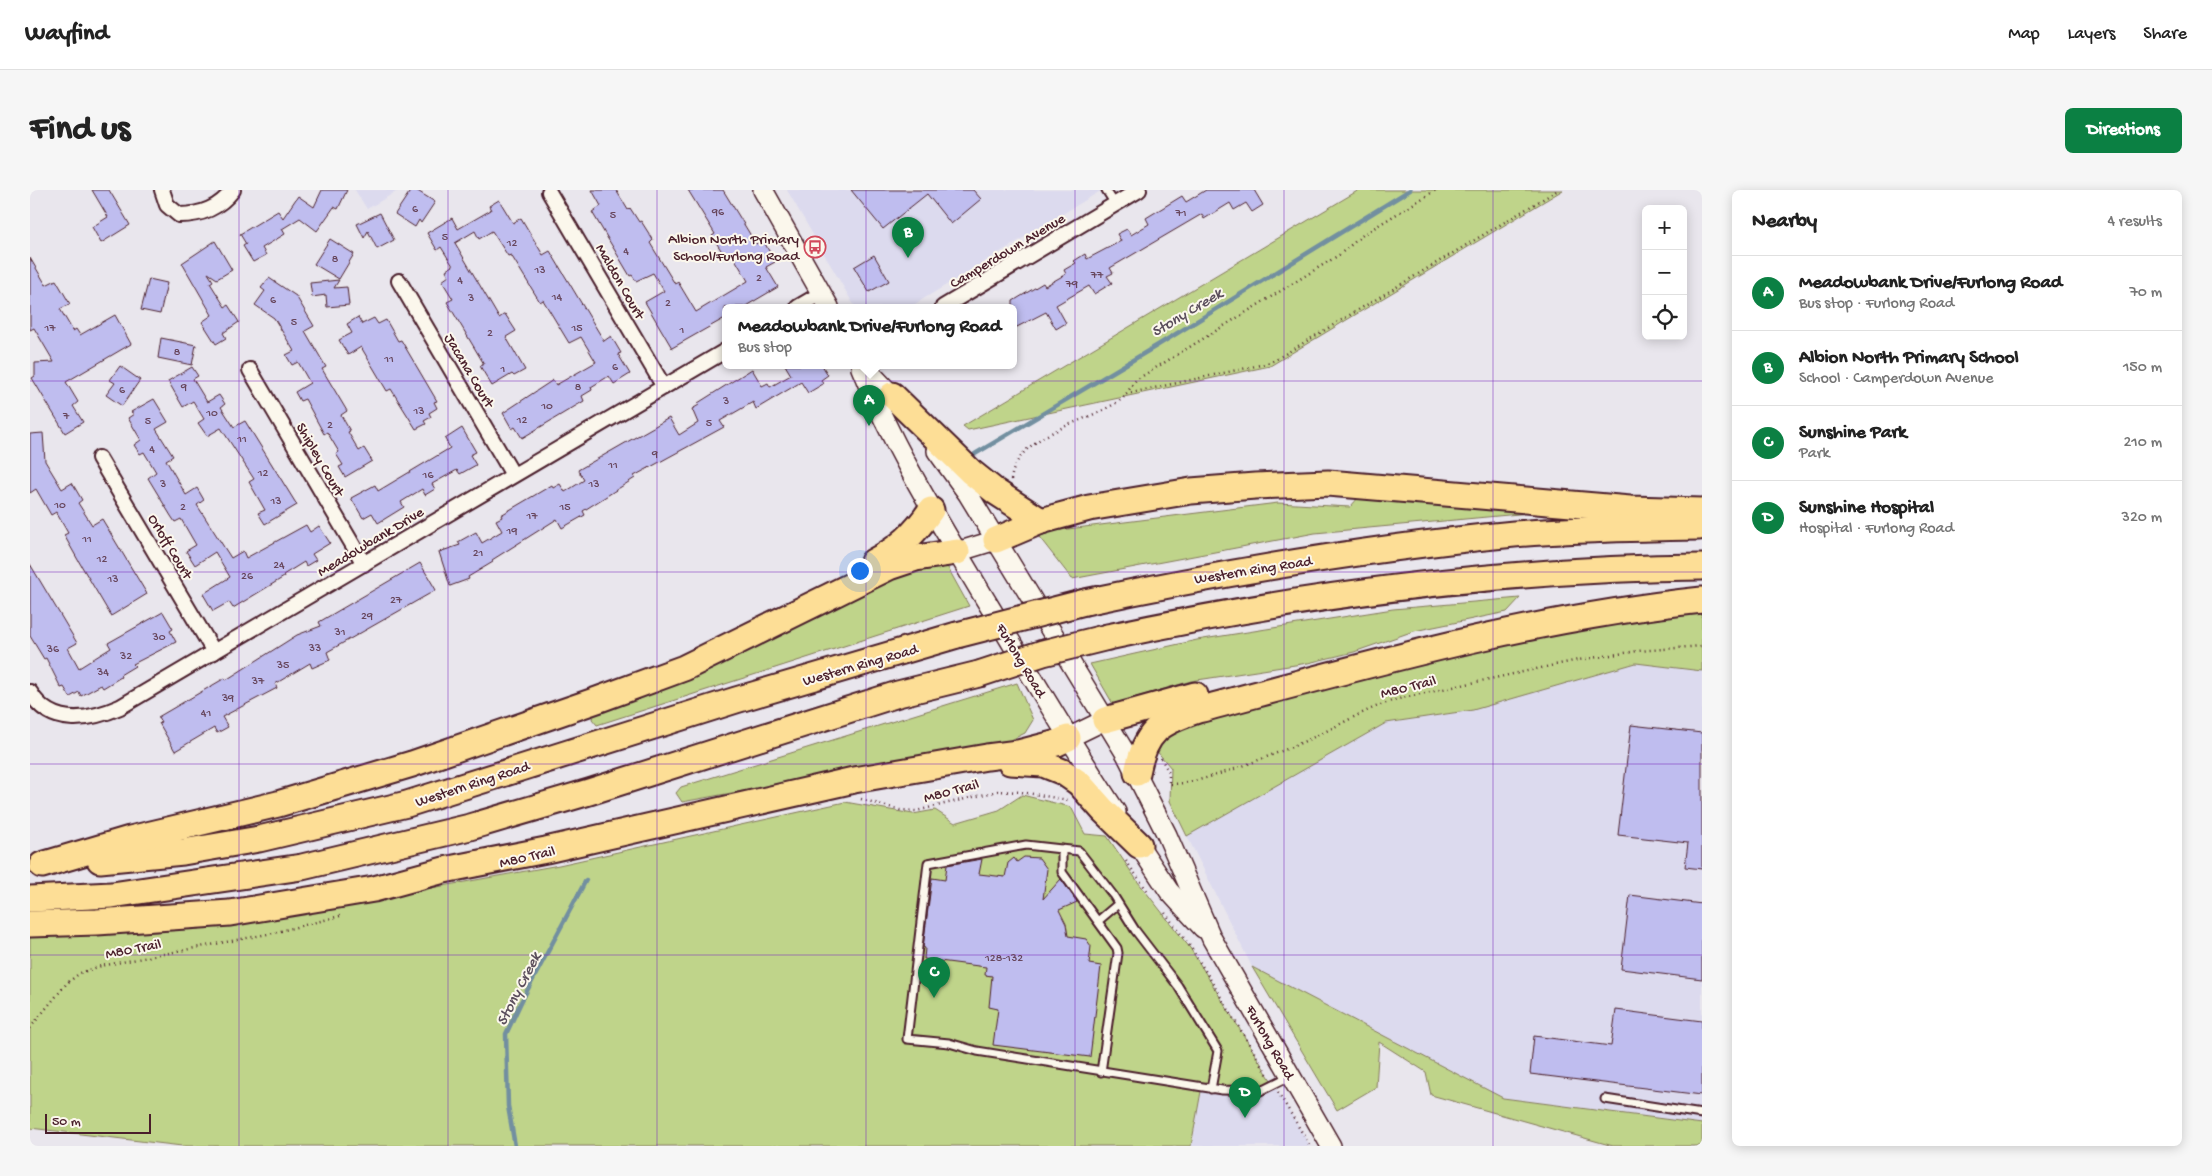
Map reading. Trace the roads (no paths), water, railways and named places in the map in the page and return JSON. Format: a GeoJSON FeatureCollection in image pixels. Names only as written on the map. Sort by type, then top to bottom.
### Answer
{"type":"FeatureCollection","features":[{"type":"Feature","properties":{"kind":"highway"},"geometry":{"type":"LineString","coordinates":[[892,395],[971,472],[996,492],[1041,521]]}},
{"type":"Feature","properties":{"kind":"highway"},"geometry":{"type":"LineString","coordinates":[[996,540],[1041,521],[1126,500],[1191,491],[1328,483],[1630,509],[1702,511]]}},
{"type":"Feature","properties":{"kind":"highway"},"geometry":{"type":"LineString","coordinates":[[748,635],[895,550],[916,531],[931,510]]}},
{"type":"Feature","properties":{"kind":"highway","name":"Western Ring Road"},"geometry":{"type":"LineString","coordinates":[[36,865],[184,852],[259,839],[397,806],[736,700],[957,635],[1085,602],[1259,567],[1430,544],[1515,534],[1597,529],[1702,527]]}},
{"type":"Feature","properties":{"kind":"highway"},"geometry":{"type":"LineString","coordinates":[[36,865],[278,804],[412,764],[684,668],[889,567],[916,558],[957,552]]}},
{"type":"Feature","properties":{"kind":"highway"},"geometry":{"type":"LineString","coordinates":[[30,899],[112,895],[302,867],[461,829],[589,792],[898,694],[979,674],[1043,653],[1108,637],[1265,606],[1344,595],[1521,576],[1654,567],[1702,567]]}},
{"type":"Feature","properties":{"kind":"highway"},"geometry":{"type":"LineString","coordinates":[[1137,773],[1140,758],[1148,739],[1159,726],[1169,720],[1198,710],[1428,649],[1527,627],[1660,604],[1702,600]]}},
{"type":"Feature","properties":{"kind":"highway"},"geometry":{"type":"LineString","coordinates":[[1105,720],[1222,688],[1314,680]]}},
{"type":"Feature","properties":{"kind":"highway"},"geometry":{"type":"LineString","coordinates":[[30,924],[97,922],[230,913],[368,890],[444,870],[546,850],[854,780],[1033,750],[1058,744],[1068,738]]}},
{"type":"Feature","properties":{"kind":"highway"},"geometry":{"type":"LineString","coordinates":[[965,762],[1043,764],[1063,772],[1084,787],[1103,810],[1132,853]]}},
{"type":"Feature","properties":{"kind":"main road"},"geometry":{"type":"LineString","coordinates":[[763,190],[826,300]]}},
{"type":"Feature","properties":{"kind":"main road","name":"Furlong Road"},"geometry":{"type":"LineString","coordinates":[[864,369],[889,432],[931,510],[1068,738],[1132,853],[1212,939]]}},
{"type":"Feature","properties":{"kind":"main road","name":"Furlong Road"},"geometry":{"type":"LineString","coordinates":[[866,369],[892,395],[952,471],[1137,773],[1187,879],[1212,939],[1330,1146]]}},
{"type":"Feature","properties":{"kind":"main road"},"geometry":{"type":"LineString","coordinates":[[957,552],[996,540]]}},
{"type":"Feature","properties":{"kind":"main road"},"geometry":{"type":"LineString","coordinates":[[1068,738],[1105,720]]}},
{"type":"Feature","properties":{"kind":"street"},"geometry":{"type":"LineString","coordinates":[[162,190],[167,206],[179,215],[213,209],[233,190]]}},
{"type":"Feature","properties":{"kind":"street","name":"Camperdown Avenue"},"geometry":{"type":"LineString","coordinates":[[948,304],[1139,190]]}},
{"type":"Feature","properties":{"kind":"street","name":"Maldon Court"},"geometry":{"type":"LineString","coordinates":[[549,192],[664,387]]}},
{"type":"Feature","properties":{"kind":"street","name":"Jacana Court"},"geometry":{"type":"LineString","coordinates":[[399,281],[514,475]]}},
{"type":"Feature","properties":{"kind":"street"},"geometry":{"type":"LineString","coordinates":[[810,304],[826,300]]}},
{"type":"Feature","properties":{"kind":"street","name":"Meadowbank Drive"},"geometry":{"type":"LineString","coordinates":[[30,692],[38,705],[56,716],[90,717],[120,707],[722,353]]}},
{"type":"Feature","properties":{"kind":"street","name":"Shipley Court"},"geometry":{"type":"LineString","coordinates":[[250,370],[364,564]]}},
{"type":"Feature","properties":{"kind":"street","name":"Orloff Court"},"geometry":{"type":"LineString","coordinates":[[99,458],[214,652]]}},
{"type":"Feature","properties":{"kind":"lane"},"geometry":{"type":"LineString","coordinates":[[1106,190],[1115,204]]}},
{"type":"Feature","properties":{"kind":"lane"},"geometry":{"type":"LineString","coordinates":[[1211,1089],[1218,1051],[1178,986],[1135,930],[1079,851],[1026,845],[928,863],[907,1039],[949,1043],[977,1051],[1211,1089],[1260,1091],[1290,1076]]}},
{"type":"Feature","properties":{"kind":"lane"},"geometry":{"type":"LineString","coordinates":[[1062,849],[1062,872],[1098,920],[1117,948],[1118,953],[1102,1072]]}},
{"type":"Feature","properties":{"kind":"lane"},"geometry":{"type":"LineString","coordinates":[[1098,920],[1118,904]]}},
{"type":"Feature","properties":{"kind":"lane"},"geometry":{"type":"LineString","coordinates":[[1605,1099],[1702,1114]]}},
{"type":"Feature","properties":{"kind":"waterway","name":"Stony Creek"},"geometry":{"type":"LineString","coordinates":[[975,454],[1158,345],[1410,190]]}},
{"type":"Feature","properties":{"kind":"waterway","name":"Stony Creek"},"geometry":{"type":"LineString","coordinates":[[515,1146],[508,1106],[506,1034],[586,880]]}},
{"type":"Feature","properties":{"kind":"place","name":"Albion North Primary School/Furlong Road"},"geometry":{"type":"Point","coordinates":[815,247]}},
{"type":"Feature","properties":{"kind":"place","name":"Albion North Primary School"},"geometry":{"type":"Point","coordinates":[908,258]}},
{"type":"Feature","properties":{"kind":"place","name":"Meadowbank Drive/Furlong Road"},"geometry":{"type":"Point","coordinates":[869,426]}},
{"type":"Feature","properties":{"kind":"place","name":"Sunshine Park"},"geometry":{"type":"Point","coordinates":[934,998]}},
{"type":"Feature","properties":{"kind":"place","name":"Sunshine Hospital"},"geometry":{"type":"Point","coordinates":[1245,1118]}}]}
